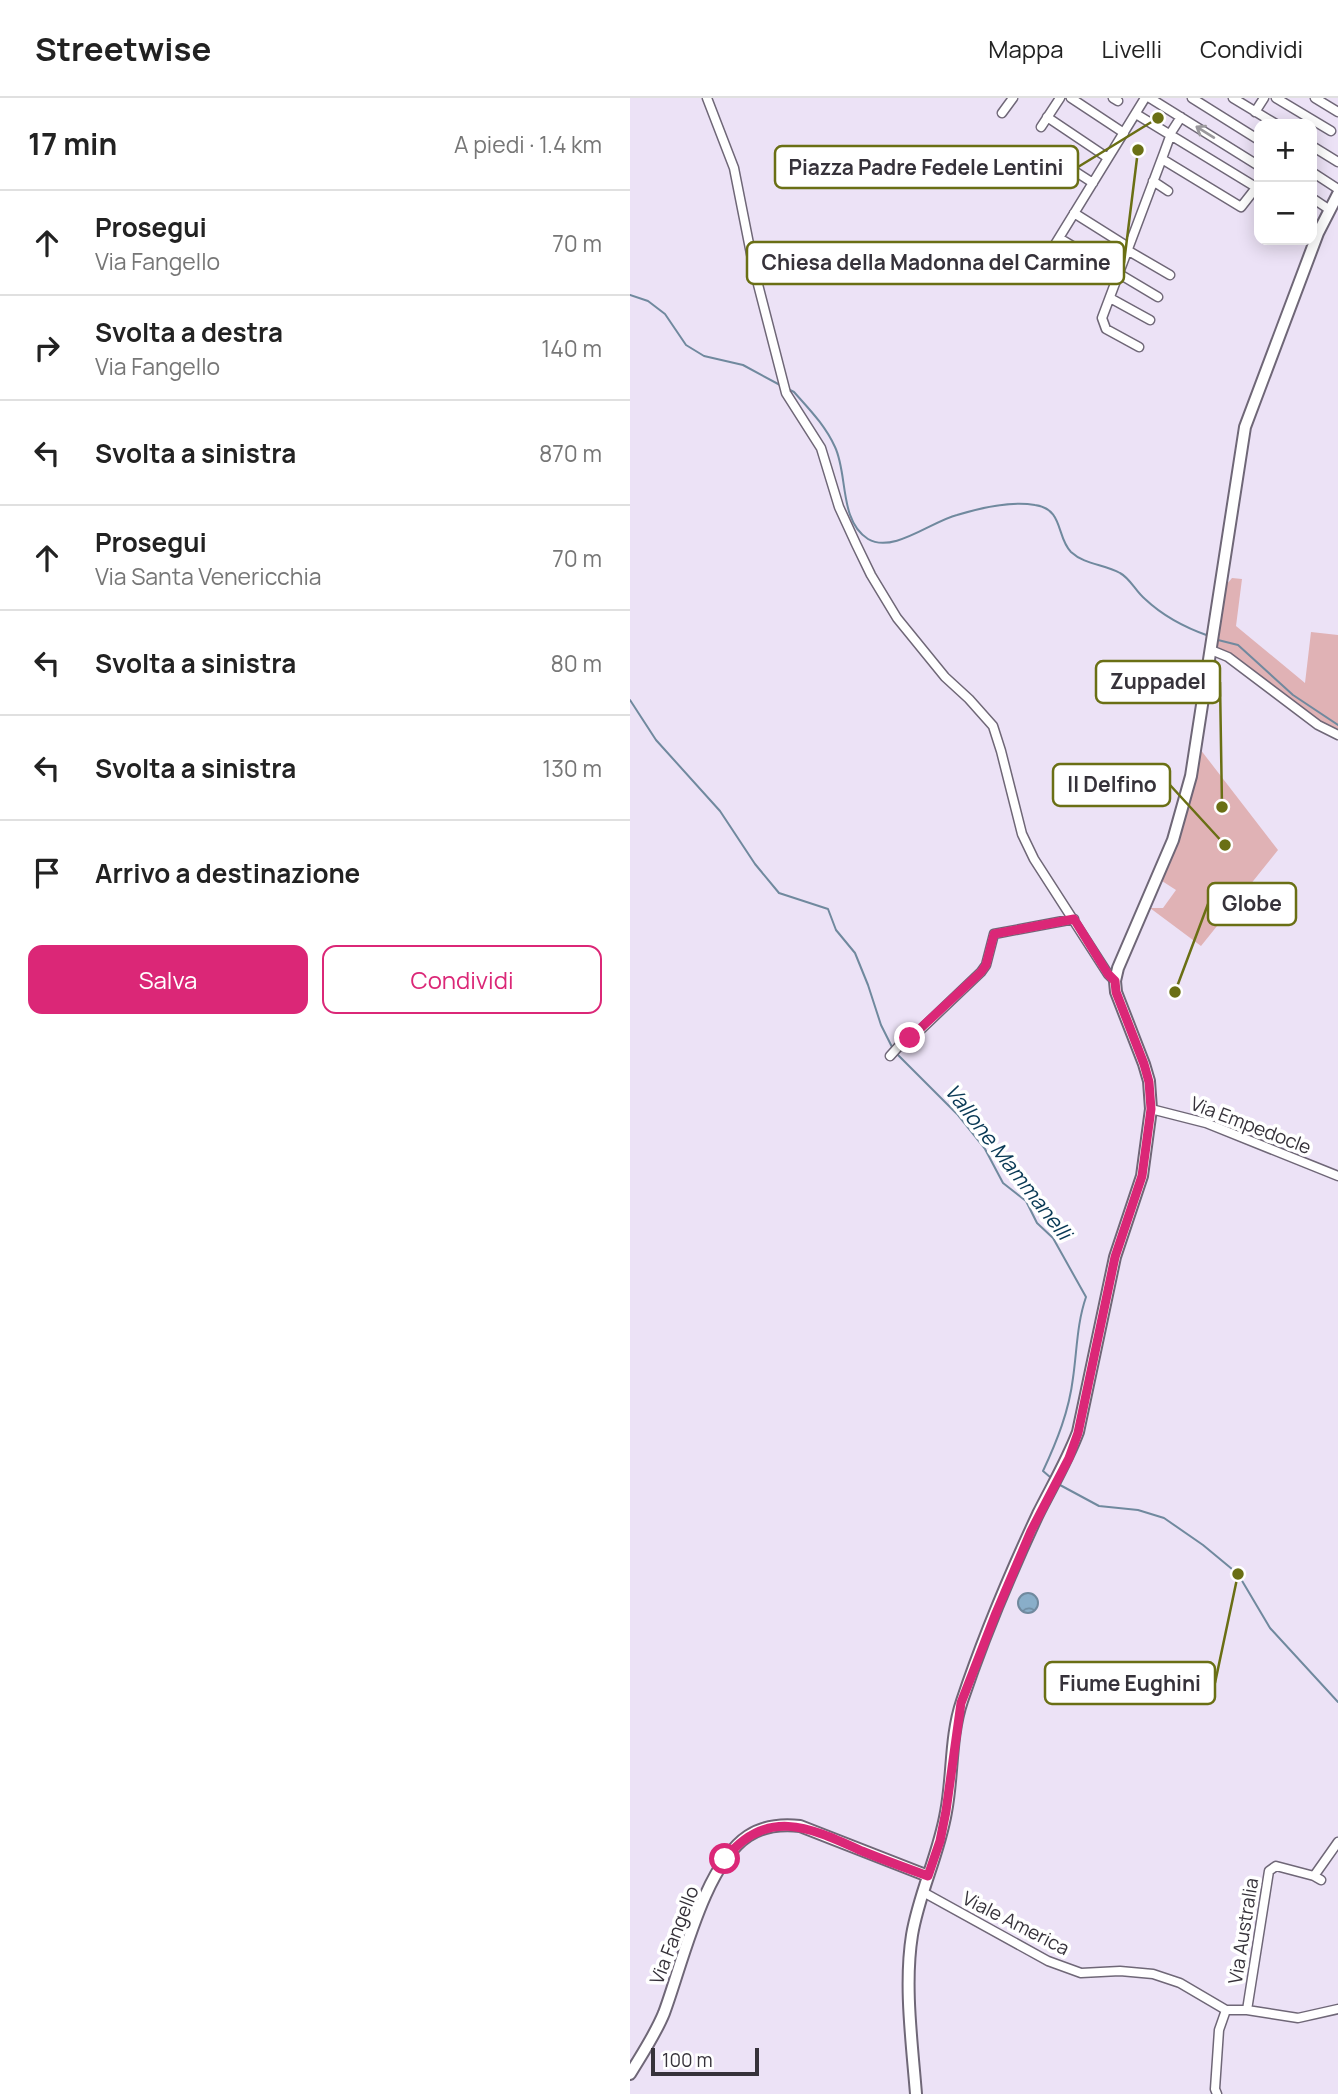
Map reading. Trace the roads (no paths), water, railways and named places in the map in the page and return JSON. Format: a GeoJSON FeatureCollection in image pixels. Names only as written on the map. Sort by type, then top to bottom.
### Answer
{"type":"FeatureCollection","features":[{"type":"Feature","properties":{"kind":"street"},"geometry":{"type":"LineString","coordinates":[[707,98],[734,168],[754,269],[786,393],[821,448],[839,506],[871,575],[897,618],[945,677],[993,726],[1022,834],[1034,859],[1115,981]]}},
{"type":"Feature","properties":{"kind":"street"},"geometry":{"type":"LineString","coordinates":[[1003,113],[1013,98]]}},
{"type":"Feature","properties":{"kind":"street"},"geometry":{"type":"LineString","coordinates":[[1041,127],[1060,98]]}},
{"type":"Feature","properties":{"kind":"street"},"geometry":{"type":"LineString","coordinates":[[1071,98],[1124,133]]}},
{"type":"Feature","properties":{"kind":"street"},"geometry":{"type":"LineString","coordinates":[[1046,259],[1148,98],[1254,163]]}},
{"type":"Feature","properties":{"kind":"street"},"geometry":{"type":"LineString","coordinates":[[1192,98],[1254,136]]}},
{"type":"Feature","properties":{"kind":"street"},"geometry":{"type":"LineString","coordinates":[[1233,98],[1268,119]]}},
{"type":"Feature","properties":{"kind":"street"},"geometry":{"type":"LineString","coordinates":[[1255,111],[1264,98]]}},
{"type":"Feature","properties":{"kind":"street"},"geometry":{"type":"LineString","coordinates":[[1276,98],[1331,131]]}},
{"type":"Feature","properties":{"kind":"street"},"geometry":{"type":"LineString","coordinates":[[1315,98],[1338,112]]}},
{"type":"Feature","properties":{"kind":"street"},"geometry":{"type":"LineString","coordinates":[[1136,114],[1254,184]]}},
{"type":"Feature","properties":{"kind":"street"},"geometry":{"type":"LineString","coordinates":[[1047,117],[1108,158]]}},
{"type":"Feature","properties":{"kind":"street"},"geometry":{"type":"LineString","coordinates":[[1139,347],[1106,329],[1102,318],[1171,135],[1181,117]]}},
{"type":"Feature","properties":{"kind":"street"},"geometry":{"type":"LineString","coordinates":[[1317,149],[1338,162]]}},
{"type":"Feature","properties":{"kind":"street"},"geometry":{"type":"LineString","coordinates":[[1162,159],[1241,207],[1254,193]]}},
{"type":"Feature","properties":{"kind":"street"},"geometry":{"type":"LineString","coordinates":[[1076,172],[1093,183]]}},
{"type":"Feature","properties":{"kind":"street"},"geometry":{"type":"LineString","coordinates":[[1317,176],[1338,191],[1330,210],[1317,224]]}},
{"type":"Feature","properties":{"kind":"street"},"geometry":{"type":"LineString","coordinates":[[1153,181],[1168,191]]}},
{"type":"Feature","properties":{"kind":"street"},"geometry":{"type":"LineString","coordinates":[[1317,201],[1330,210]]}},
{"type":"Feature","properties":{"kind":"street"},"geometry":{"type":"LineString","coordinates":[[1074,213],[1170,275]]}},
{"type":"Feature","properties":{"kind":"street"},"geometry":{"type":"LineString","coordinates":[[1059,238],[1158,297]]}},
{"type":"Feature","properties":{"kind":"street"},"geometry":{"type":"LineString","coordinates":[[916,2094],[909,1956],[923,1892],[940,1841],[961,1703],[996,1613],[1056,1479],[1069,1458],[1078,1433],[1115,1257],[1142,1176],[1151,1109],[1149,1082],[1116,992],[1115,981],[1118,968],[1173,840],[1191,776],[1245,427],[1311,245]]}},
{"type":"Feature","properties":{"kind":"street"},"geometry":{"type":"LineString","coordinates":[[1110,298],[1150,320]]}},
{"type":"Feature","properties":{"kind":"street"},"geometry":{"type":"LineString","coordinates":[[1211,650],[1228,657],[1318,725],[1338,735]]}},
{"type":"Feature","properties":{"kind":"street"},"geometry":{"type":"LineString","coordinates":[[890,1056],[981,972],[986,965],[994,934],[1074,919]]}},
{"type":"Feature","properties":{"kind":"street","name":"Via Empedocle"},"geometry":{"type":"LineString","coordinates":[[1151,1109],[1206,1123],[1338,1176]]}},
{"type":"Feature","properties":{"kind":"street","name":"Via Fangello"},"geometry":{"type":"LineString","coordinates":[[630,2074],[657,2028],[694,1924],[718,1871],[734,1848],[751,1834],[779,1826],[800,1826],[928,1876]]}},
{"type":"Feature","properties":{"kind":"street","name":"Via Australia"},"geometry":{"type":"LineString","coordinates":[[1247,2010],[1269,1871],[1276,1866],[1318,1878],[1338,1842]]}},
{"type":"Feature","properties":{"kind":"street","name":"Viale America"},"geometry":{"type":"LineString","coordinates":[[923,1892],[1048,1961],[1082,1973],[1139,1972],[1167,1977],[1226,2010],[1247,2010],[1298,2018],[1338,2010]]}},
{"type":"Feature","properties":{"kind":"street"},"geometry":{"type":"LineString","coordinates":[[1217,2094],[1215,2089],[1219,2030],[1226,2010]]}},
{"type":"Feature","properties":{"kind":"water"},"geometry":{"type":"Polygon","coordinates":[[[1024,1593],[1032,1593],[1038,1603],[1032,1613],[1024,1613],[1018,1607],[1018,1599],[1024,1593]]]}},
{"type":"Feature","properties":{"kind":"waterway"},"geometry":{"type":"LineString","coordinates":[[630,295],[648,301],[665,314],[686,345],[704,356],[743,365],[780,385]]}},
{"type":"Feature","properties":{"kind":"waterway"},"geometry":{"type":"LineString","coordinates":[[788,389],[811,411],[831,439],[839,458],[852,521],[868,539],[878,543],[901,540],[947,518],[976,510],[1016,504],[1035,505],[1051,512],[1066,546],[1076,556],[1120,573],[1159,611],[1209,636]]}},
{"type":"Feature","properties":{"kind":"waterway"},"geometry":{"type":"LineString","coordinates":[[1218,640],[1238,645],[1293,695],[1338,725]]}},
{"type":"Feature","properties":{"kind":"waterway","name":"Vallone Mammanelli"},"geometry":{"type":"LineString","coordinates":[[630,700],[656,740],[720,811],[755,864],[779,893],[828,909],[836,930],[855,953],[881,1025],[892,1047]]}},
{"type":"Feature","properties":{"kind":"waterway","name":"Vallone Mammanelli"},"geometry":{"type":"LineString","coordinates":[[897,1054],[957,1114],[985,1149],[1003,1183],[1026,1201],[1037,1223],[1053,1238],[1086,1297],[1079,1327],[1069,1402],[1043,1471],[1050,1477]]}},
{"type":"Feature","properties":{"kind":"waterway"},"geometry":{"type":"LineString","coordinates":[[1060,1485],[1099,1506],[1138,1510],[1164,1518],[1203,1545],[1238,1574],[1270,1628],[1338,1702]]}},
{"type":"Feature","properties":{"kind":"place","name":"Piazza Padre Fedele Lentini"},"geometry":{"type":"Point","coordinates":[1158,118]}},
{"type":"Feature","properties":{"kind":"place","name":"Chiesa della Madonna del Carmine"},"geometry":{"type":"Point","coordinates":[1138,150]}},
{"type":"Feature","properties":{"kind":"place","name":"Zuppadel"},"geometry":{"type":"Point","coordinates":[1222,807]}},
{"type":"Feature","properties":{"kind":"place","name":"Il Delfino"},"geometry":{"type":"Point","coordinates":[1225,845]}},
{"type":"Feature","properties":{"kind":"place","name":"Globe"},"geometry":{"type":"Point","coordinates":[1175,992]}},
{"type":"Feature","properties":{"kind":"place","name":"Fiume Eughini"},"geometry":{"type":"Point","coordinates":[1238,1574]}}]}
